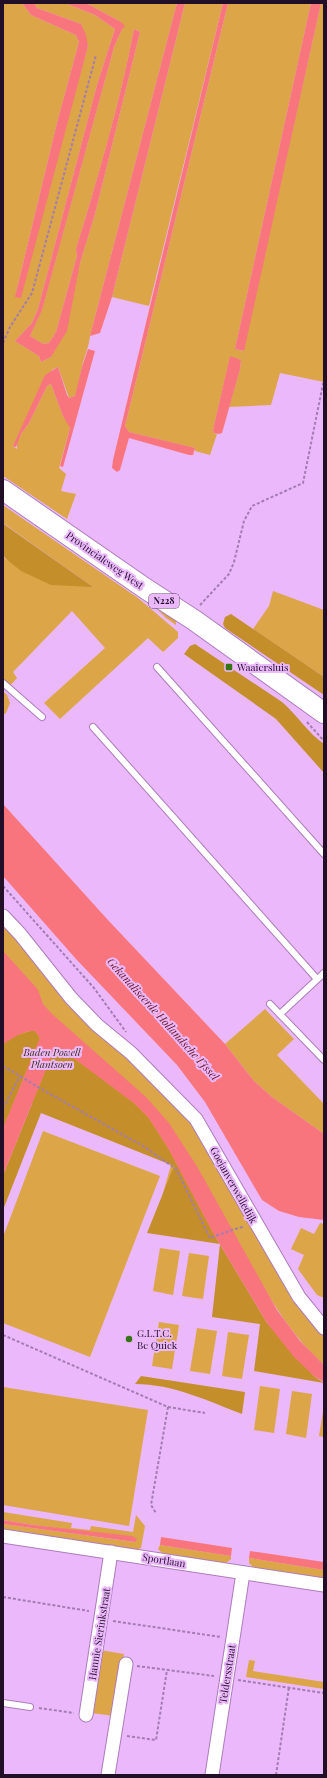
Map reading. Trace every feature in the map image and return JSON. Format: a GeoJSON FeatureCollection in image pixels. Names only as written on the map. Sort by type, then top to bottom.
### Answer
{"type":"FeatureCollection","features":[{"type":"Feature","properties":{"kind":"main road","name":"Provincialeweg West"},"geometry":{"type":"LineString","coordinates":[[3,490],[146,589],[200,624],[324,714]]}},
{"type":"Feature","properties":{"kind":"street","name":"Goejanverwelledijk"},"geometry":{"type":"LineString","coordinates":[[3,916],[20,934],[71,998],[97,1025],[131,1053],[196,1119],[298,1298],[324,1328]]}},
{"type":"Feature","properties":{"kind":"street","name":"Sportlaan"},"geometry":{"type":"LineString","coordinates":[[3,1536],[324,1585]]}},
{"type":"Feature","properties":{"kind":"street","name":"Hannie Sierinkstraat"},"geometry":{"type":"LineString","coordinates":[[86,1715],[111,1552]]}},
{"type":"Feature","properties":{"kind":"street","name":"Teldersstraat"},"geometry":{"type":"LineString","coordinates":[[212,1775],[243,1573]]}},
{"type":"Feature","properties":{"kind":"street"},"geometry":{"type":"LineString","coordinates":[[108,1775],[126,1664]]}},
{"type":"Feature","properties":{"kind":"lane"},"geometry":{"type":"LineString","coordinates":[[157,667],[324,854]]}},
{"type":"Feature","properties":{"kind":"lane"},"geometry":{"type":"LineString","coordinates":[[3,683],[42,717]]}},
{"type":"Feature","properties":{"kind":"lane"},"geometry":{"type":"LineString","coordinates":[[93,727],[317,979]]}},
{"type":"Feature","properties":{"kind":"lane"},"geometry":{"type":"LineString","coordinates":[[280,1014],[324,973]]}},
{"type":"Feature","properties":{"kind":"lane"},"geometry":{"type":"LineString","coordinates":[[270,1004],[324,1060]]}},
{"type":"Feature","properties":{"kind":"lane"},"geometry":{"type":"LineString","coordinates":[[3,1703],[30,1707]]}},
{"type":"Feature","properties":{"kind":"path"},"geometry":{"type":"LineString","coordinates":[[3,343],[10,327],[32,293],[96,55]]}},
{"type":"Feature","properties":{"kind":"path"},"geometry":{"type":"LineString","coordinates":[[196,611],[229,574],[234,562],[244,521],[252,506],[303,483],[324,379]]}},
{"type":"Feature","properties":{"kind":"path"},"geometry":{"type":"LineString","coordinates":[[3,886],[94,988],[125,1029],[131,1053]]}},
{"type":"Feature","properties":{"kind":"path"},"geometry":{"type":"LineString","coordinates":[[3,1066],[143,1146],[176,1169],[210,1238],[235,1229]]}},
{"type":"Feature","properties":{"kind":"path"},"geometry":{"type":"LineString","coordinates":[[3,1108],[20,1076]]}},
{"type":"Feature","properties":{"kind":"path"},"geometry":{"type":"LineString","coordinates":[[3,1335],[168,1407],[205,1413]]}},
{"type":"Feature","properties":{"kind":"path"},"geometry":{"type":"LineString","coordinates":[[156,1513],[151,1505],[168,1407]]}},
{"type":"Feature","properties":{"kind":"path"},"geometry":{"type":"LineString","coordinates":[[3,1597],[232,1639]]}},
{"type":"Feature","properties":{"kind":"path"},"geometry":{"type":"LineString","coordinates":[[114,1734],[156,1740],[167,1670]]}},
{"type":"Feature","properties":{"kind":"path"},"geometry":{"type":"LineString","coordinates":[[276,1775],[289,1687]]}},
{"type":"Feature","properties":{"kind":"green space"},"geometry":{"type":"Polygon","coordinates":[[[3,3],[22,3],[31,15],[76,35],[79,42],[57,123],[15,297],[88,46],[81,24],[37,8],[34,3],[65,3],[95,15],[115,29],[97,85],[38,309],[32,323],[15,341],[39,356],[41,362],[51,357],[95,214],[140,32],[134,29],[115,113],[76,249],[77,256],[56,332],[49,343],[43,344],[30,336],[42,309],[114,47],[122,29],[121,22],[86,3],[177,3],[83,363],[77,393],[75,396],[69,398],[58,367],[52,370],[13,446],[17,449],[17,443],[21,434],[29,423],[47,386],[51,384],[63,416],[70,428],[59,468],[66,474],[61,491],[76,494],[67,519],[3,476],[3,3]]]}},
{"type":"Feature","properties":{"kind":"green space"},"geometry":{"type":"Polygon","coordinates":[[[185,3],[223,3],[149,306],[112,297],[185,3]]]}},
{"type":"Feature","properties":{"kind":"green space"},"geometry":{"type":"Polygon","coordinates":[[[228,3],[311,3],[235,349],[243,351],[321,3],[324,3],[324,382],[280,373],[271,405],[229,407],[240,369],[241,360],[230,357],[213,430],[214,433],[217,434],[210,455],[195,451],[194,448],[129,432],[125,426],[228,3]]]}},
{"type":"Feature","properties":{"kind":"green space"},"geometry":{"type":"Polygon","coordinates":[[[3,505],[138,598],[178,632],[178,638],[163,652],[148,638],[60,719],[44,703],[105,648],[72,611],[13,672],[17,678],[9,687],[3,681],[3,554],[5,559],[93,587],[3,523],[3,505]]]}},
{"type":"Feature","properties":{"kind":"green space"},"geometry":{"type":"Polygon","coordinates":[[[3,523],[93,587],[51,585],[21,571],[5,558],[3,554],[3,523]]]}},
{"type":"Feature","properties":{"kind":"green space"},"geometry":{"type":"Polygon","coordinates":[[[273,591],[324,610],[324,677],[253,629],[269,606],[273,591]]]}},
{"type":"Feature","properties":{"kind":"green space"},"geometry":{"type":"Polygon","coordinates":[[[148,600],[176,619],[176,625],[166,618],[148,600]]]}},
{"type":"Feature","properties":{"kind":"green space"},"geometry":{"type":"Polygon","coordinates":[[[231,614],[324,677],[324,695],[225,628],[223,624],[225,617],[231,614]]]}},
{"type":"Feature","properties":{"kind":"green space"},"geometry":{"type":"Polygon","coordinates":[[[195,644],[282,702],[318,740],[324,744],[324,773],[276,719],[184,654],[190,646],[195,644]]]}},
{"type":"Feature","properties":{"kind":"green space"},"geometry":{"type":"Polygon","coordinates":[[[3,691],[7,695],[10,703],[6,713],[3,715],[3,691]]]}},
{"type":"Feature","properties":{"kind":"green space","name":"Baden Powell Plantsoen"},"geometry":{"type":"Polygon","coordinates":[[[3,922],[182,1106],[324,1331],[324,1365],[310,1352],[286,1322],[266,1291],[238,1241],[152,1232],[171,1165],[26,1101],[3,1141],[3,922]]]}},
{"type":"Feature","properties":{"kind":"green space"},"geometry":{"type":"Polygon","coordinates":[[[265,1009],[294,1039],[277,1055],[324,1104],[324,1134],[272,1097],[254,1081],[225,1044],[265,1009]]]}},
{"type":"Feature","properties":{"kind":"green space"},"geometry":{"type":"Polygon","coordinates":[[[35,1031],[40,1038],[3,1128],[3,1044],[15,1036],[35,1031]]]}},
{"type":"Feature","properties":{"kind":"green space"},"geometry":{"type":"Polygon","coordinates":[[[60,1047],[135,1104],[148,1117],[168,1148],[220,1244],[147,1233],[174,1166],[41,1113],[3,1210],[3,1175],[53,1052],[60,1047]]]}},
{"type":"Feature","properties":{"kind":"green space"},"geometry":{"type":"Polygon","coordinates":[[[43,1131],[160,1176],[90,1357],[3,1323],[3,1237],[43,1131]]]}},
{"type":"Feature","properties":{"kind":"green space"},"geometry":{"type":"Polygon","coordinates":[[[320,1223],[324,1224],[324,1298],[317,1295],[298,1269],[304,1255],[291,1249],[301,1228],[314,1234],[320,1223]]]}},
{"type":"Feature","properties":{"kind":"green space"},"geometry":{"type":"Polygon","coordinates":[[[220,1244],[267,1323],[314,1376],[324,1383],[254,1371],[260,1324],[212,1317],[220,1244]]]}},
{"type":"Feature","properties":{"kind":"green space"},"geometry":{"type":"Polygon","coordinates":[[[160,1248],[180,1251],[173,1295],[153,1291],[160,1248]]]}},
{"type":"Feature","properties":{"kind":"green space"},"geometry":{"type":"Polygon","coordinates":[[[189,1253],[209,1256],[203,1299],[182,1296],[189,1253]]]}},
{"type":"Feature","properties":{"kind":"green space"},"geometry":{"type":"Polygon","coordinates":[[[159,1322],[179,1325],[172,1369],[152,1366],[159,1322]]]}},
{"type":"Feature","properties":{"kind":"green space"},"geometry":{"type":"Polygon","coordinates":[[[197,1328],[217,1331],[210,1374],[190,1371],[197,1328]]]}},
{"type":"Feature","properties":{"kind":"green space"},"geometry":{"type":"Polygon","coordinates":[[[228,1332],[249,1335],[242,1379],[222,1376],[228,1332]]]}},
{"type":"Feature","properties":{"kind":"green space"},"geometry":{"type":"Polygon","coordinates":[[[141,1376],[245,1392],[242,1414],[177,1390],[135,1384],[141,1376]]]}},
{"type":"Feature","properties":{"kind":"green space"},"geometry":{"type":"Polygon","coordinates":[[[260,1386],[280,1389],[274,1433],[254,1430],[260,1386]]]}},
{"type":"Feature","properties":{"kind":"green space"},"geometry":{"type":"Polygon","coordinates":[[[3,1387],[148,1410],[129,1526],[3,1505],[3,1387]]]}},
{"type":"Feature","properties":{"kind":"green space"},"geometry":{"type":"Polygon","coordinates":[[[292,1391],[312,1394],[306,1438],[286,1434],[292,1391]]]}},
{"type":"Feature","properties":{"kind":"green space"},"geometry":{"type":"Polygon","coordinates":[[[324,1411],[324,1437],[319,1436],[324,1411]]]}},
{"type":"Feature","properties":{"kind":"green space"},"geometry":{"type":"Polygon","coordinates":[[[3,1512],[72,1523],[71,1528],[90,1530],[91,1526],[133,1532],[136,1515],[145,1526],[141,1548],[134,1551],[3,1531],[3,1524],[134,1542],[136,1538],[3,1520],[3,1512]]]}},
{"type":"Feature","properties":{"kind":"green space"},"geometry":{"type":"Polygon","coordinates":[[[160,1545],[231,1556],[231,1559],[224,1565],[165,1556],[158,1549],[160,1545]]]}},
{"type":"Feature","properties":{"kind":"green space"},"geometry":{"type":"Polygon","coordinates":[[[249,1558],[324,1570],[324,1579],[255,1569],[249,1563],[249,1558]]]}},
{"type":"Feature","properties":{"kind":"green space"},"geometry":{"type":"Polygon","coordinates":[[[100,1650],[124,1654],[115,1716],[91,1713],[100,1650]]]}},
{"type":"Feature","properties":{"kind":"green space"},"geometry":{"type":"Polygon","coordinates":[[[249,1660],[255,1661],[253,1671],[324,1682],[324,1689],[246,1677],[249,1660]]]}},
{"type":"Feature","properties":{"kind":"water"},"geometry":{"type":"Polygon","coordinates":[[[22,3],[34,3],[37,8],[81,24],[86,35],[88,46],[21,298],[15,297],[57,123],[79,42],[76,35],[31,15],[22,3]]]}},
{"type":"Feature","properties":{"kind":"water"},"geometry":{"type":"Polygon","coordinates":[[[65,3],[86,3],[121,22],[125,26],[122,29],[114,47],[42,310],[30,336],[43,344],[49,343],[56,332],[77,256],[76,249],[115,112],[134,29],[140,32],[95,214],[80,263],[67,331],[51,357],[41,362],[39,356],[15,341],[32,323],[38,309],[97,85],[115,29],[95,15],[65,3]]]}},
{"type":"Feature","properties":{"kind":"water"},"geometry":{"type":"Polygon","coordinates":[[[177,3],[185,3],[112,297],[100,333],[90,336],[177,3]]]}},
{"type":"Feature","properties":{"kind":"water"},"geometry":{"type":"Polygon","coordinates":[[[223,3],[228,3],[125,426],[129,432],[195,448],[193,455],[189,455],[129,438],[120,470],[117,472],[112,468],[113,460],[223,3]]]}},
{"type":"Feature","properties":{"kind":"water"},"geometry":{"type":"Polygon","coordinates":[[[311,3],[321,3],[244,351],[235,349],[311,3]]]}},
{"type":"Feature","properties":{"kind":"water"},"geometry":{"type":"Polygon","coordinates":[[[88,349],[95,351],[63,467],[60,466],[70,428],[63,416],[51,384],[47,386],[29,423],[21,434],[16,447],[13,446],[45,375],[58,367],[67,395],[69,398],[75,396],[88,349]]]}},
{"type":"Feature","properties":{"kind":"water"},"geometry":{"type":"Polygon","coordinates":[[[230,356],[241,360],[240,369],[222,433],[219,434],[214,433],[213,430],[230,356]]]}},
{"type":"Feature","properties":{"kind":"water","name":"Gekanaliseerde Hollandsche IJssel"},"geometry":{"type":"Polygon","coordinates":[[[3,804],[107,919],[225,1044],[254,1081],[272,1097],[324,1134],[324,1220],[299,1217],[279,1211],[262,1200],[205,1102],[177,1065],[76,959],[3,876],[3,804]]]}},
{"type":"Feature","properties":{"kind":"water"},"geometry":{"type":"Polygon","coordinates":[[[3,951],[38,990],[43,1004],[52,1014],[146,1097],[169,1123],[198,1168],[277,1310],[300,1341],[324,1365],[324,1382],[314,1376],[294,1357],[267,1323],[212,1231],[168,1148],[148,1117],[135,1104],[60,1048],[57,1048],[53,1052],[3,1175],[3,1128],[40,1038],[35,1031],[31,1031],[18,1035],[3,1044],[3,951]]]}},
{"type":"Feature","properties":{"kind":"water"},"geometry":{"type":"Polygon","coordinates":[[[3,1520],[33,1525],[132,1536],[137,1539],[135,1542],[3,1524],[3,1520]]]}},
{"type":"Feature","properties":{"kind":"water"},"geometry":{"type":"Polygon","coordinates":[[[161,1537],[232,1548],[231,1556],[160,1545],[161,1537]]]}},
{"type":"Feature","properties":{"kind":"water"},"geometry":{"type":"Polygon","coordinates":[[[250,1551],[324,1562],[324,1570],[249,1558],[250,1551]]]}},
{"type":"Feature","properties":{"kind":"place","name":"Waaiersluis"},"geometry":{"type":"Point","coordinates":[229,667]}},
{"type":"Feature","properties":{"kind":"place","name":"G.L.T.C. Be Quick"},"geometry":{"type":"Point","coordinates":[129,1339]}}]}
